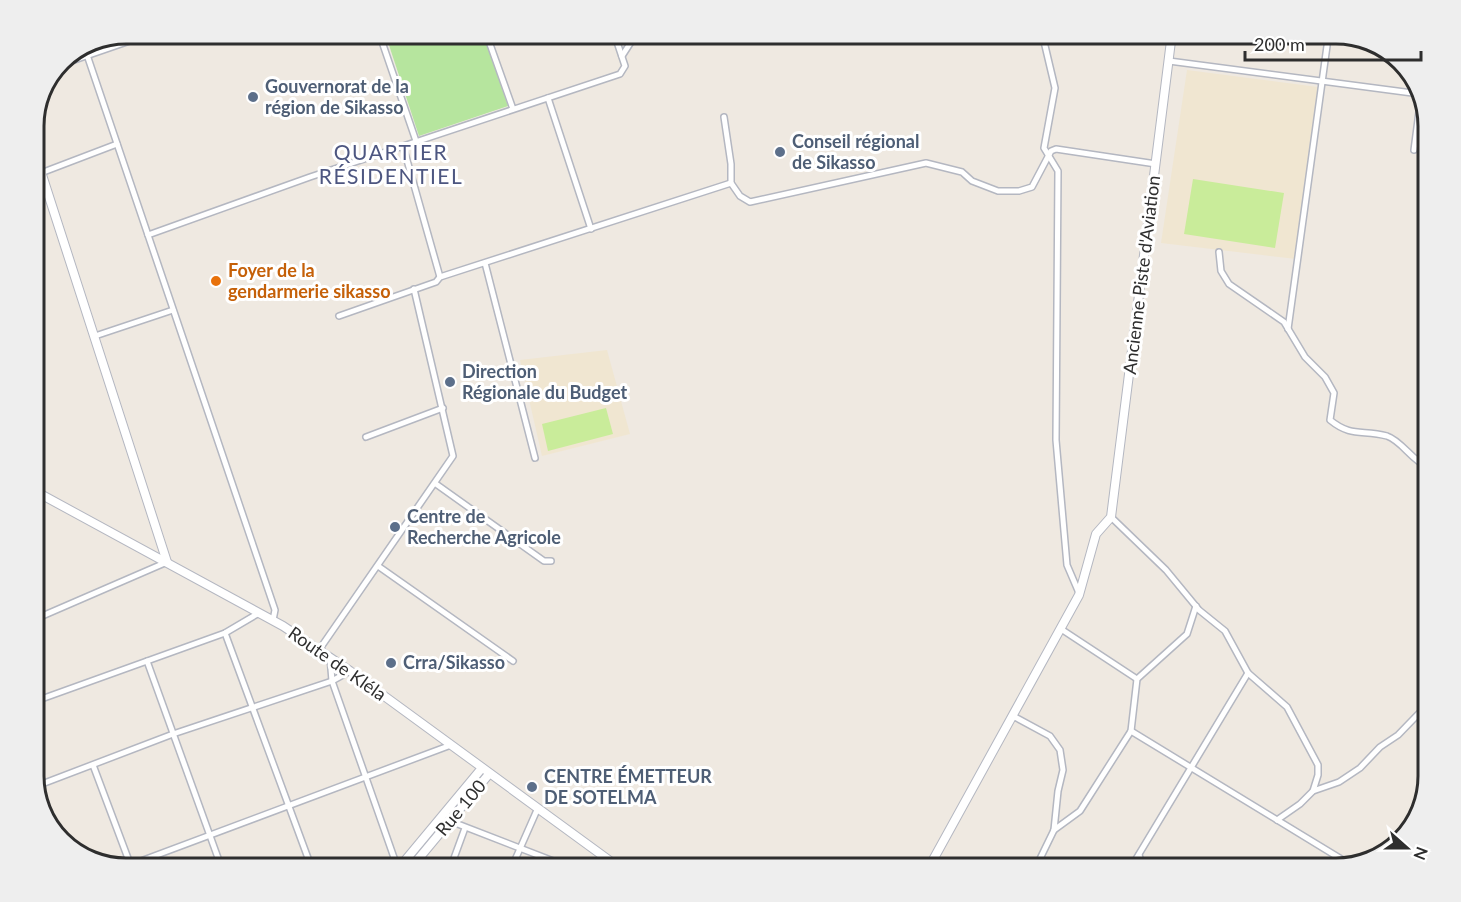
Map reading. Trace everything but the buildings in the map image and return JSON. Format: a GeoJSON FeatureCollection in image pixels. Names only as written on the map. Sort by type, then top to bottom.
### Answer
{"type":"FeatureCollection","features":[{"type":"Feature","properties":{"kind":"street"},"geometry":{"type":"LineString","coordinates":[[96,49],[114,44]]}},
{"type":"Feature","properties":{"kind":"street"},"geometry":{"type":"LineString","coordinates":[[383,44],[416,141]]}},
{"type":"Feature","properties":{"kind":"street"},"geometry":{"type":"LineString","coordinates":[[490,44],[513,109]]}},
{"type":"Feature","properties":{"kind":"street"},"geometry":{"type":"LineString","coordinates":[[148,235],[416,141],[620,74],[625,69],[618,44]]}},
{"type":"Feature","properties":{"kind":"street"},"geometry":{"type":"LineString","coordinates":[[622,56],[630,44]]}},
{"type":"Feature","properties":{"kind":"street"},"geometry":{"type":"LineString","coordinates":[[1045,44],[1055,88],[1044,147],[1058,171],[1056,440],[1067,565],[1079,595]]}},
{"type":"Feature","properties":{"kind":"street","name":"Ancienne Piste d'Aviation"},"geometry":{"type":"LineString","coordinates":[[1111,517],[1171,44]]}},
{"type":"Feature","properties":{"kind":"street"},"geometry":{"type":"LineString","coordinates":[[1288,329],[1327,46]]}},
{"type":"Feature","properties":{"kind":"street"},"geometry":{"type":"LineString","coordinates":[[86,53],[275,610],[273,620]]}},
{"type":"Feature","properties":{"kind":"street"},"geometry":{"type":"LineString","coordinates":[[1169,61],[1411,94]]}},
{"type":"Feature","properties":{"kind":"street"},"geometry":{"type":"LineString","coordinates":[[548,98],[591,229]]}},
{"type":"Feature","properties":{"kind":"street"},"geometry":{"type":"LineString","coordinates":[[724,117],[731,164],[731,183],[744,200],[757,202],[926,163],[962,172],[972,181],[998,191],[1019,191],[1032,187],[1048,157],[1056,149],[1156,164]]}},
{"type":"Feature","properties":{"kind":"street"},"geometry":{"type":"LineString","coordinates":[[1414,150],[1417,126]]}},
{"type":"Feature","properties":{"kind":"street"},"geometry":{"type":"LineString","coordinates":[[44,172],[117,144]]}},
{"type":"Feature","properties":{"kind":"street"},"geometry":{"type":"LineString","coordinates":[[403,146],[440,277]]}},
{"type":"Feature","properties":{"kind":"street"},"geometry":{"type":"LineString","coordinates":[[44,179],[167,562],[44,616]]}},
{"type":"Feature","properties":{"kind":"street"},"geometry":{"type":"LineString","coordinates":[[339,316],[436,282],[440,277],[731,183]]}},
{"type":"Feature","properties":{"kind":"street"},"geometry":{"type":"LineString","coordinates":[[1219,252],[1221,271],[1229,285],[1276,316],[1288,329],[1305,357],[1325,377],[1335,393],[1330,420],[1342,430],[1388,436],[1418,463]]}},
{"type":"Feature","properties":{"kind":"street"},"geometry":{"type":"LineString","coordinates":[[485,263],[535,458]]}},
{"type":"Feature","properties":{"kind":"street"},"geometry":{"type":"LineString","coordinates":[[319,650],[436,484],[453,456],[414,290]]}},
{"type":"Feature","properties":{"kind":"street"},"geometry":{"type":"LineString","coordinates":[[95,336],[173,310]]}},
{"type":"Feature","properties":{"kind":"street"},"geometry":{"type":"LineString","coordinates":[[366,437],[443,408]]}},
{"type":"Feature","properties":{"kind":"street"},"geometry":{"type":"LineString","coordinates":[[436,484],[544,561],[551,561]]}},
{"type":"Feature","properties":{"kind":"street","name":"Route de Kléla"},"geometry":{"type":"LineString","coordinates":[[44,496],[273,620],[350,671],[605,858]]}},
{"type":"Feature","properties":{"kind":"street"},"geometry":{"type":"LineString","coordinates":[[934,858],[1079,595],[1096,534],[1111,517],[1166,570],[1196,606],[1225,631],[1248,673],[1287,707],[1318,765],[1318,775],[1313,791]]}},
{"type":"Feature","properties":{"kind":"street"},"geometry":{"type":"LineString","coordinates":[[378,566],[513,661]]}},
{"type":"Feature","properties":{"kind":"street"},"geometry":{"type":"LineString","coordinates":[[1054,830],[1080,811],[1131,731],[1137,680],[1187,634],[1196,606]]}},
{"type":"Feature","properties":{"kind":"street"},"geometry":{"type":"LineString","coordinates":[[44,698],[225,633],[259,613]]}},
{"type":"Feature","properties":{"kind":"street"},"geometry":{"type":"LineString","coordinates":[[1061,629],[1137,680]]}},
{"type":"Feature","properties":{"kind":"street"},"geometry":{"type":"LineString","coordinates":[[225,633],[308,858]]}},
{"type":"Feature","properties":{"kind":"street"},"geometry":{"type":"LineString","coordinates":[[330,657],[332,681],[394,858]]}},
{"type":"Feature","properties":{"kind":"street"},"geometry":{"type":"LineString","coordinates":[[147,661],[218,858]]}},
{"type":"Feature","properties":{"kind":"street"},"geometry":{"type":"LineString","coordinates":[[44,783],[173,734],[332,681],[350,671]]}},
{"type":"Feature","properties":{"kind":"street"},"geometry":{"type":"LineString","coordinates":[[1137,858],[1248,673]]}},
{"type":"Feature","properties":{"kind":"street"},"geometry":{"type":"LineString","coordinates":[[1277,820],[1300,804],[1313,791],[1339,782],[1360,768],[1380,747],[1398,735],[1418,714]]}},
{"type":"Feature","properties":{"kind":"street"},"geometry":{"type":"LineString","coordinates":[[1012,716],[1050,736],[1060,750],[1063,771],[1058,791],[1054,830],[1040,858]]}},
{"type":"Feature","properties":{"kind":"street"},"geometry":{"type":"LineString","coordinates":[[1131,731],[1340,858]]}},
{"type":"Feature","properties":{"kind":"street"},"geometry":{"type":"LineString","coordinates":[[155,858],[451,745]]}},
{"type":"Feature","properties":{"kind":"street"},"geometry":{"type":"LineString","coordinates":[[93,765],[129,858]]}},
{"type":"Feature","properties":{"kind":"street"},"geometry":{"type":"LineString","coordinates":[[407,858],[482,768]]}},
{"type":"Feature","properties":{"kind":"street","name":"Rue 100"},"geometry":{"type":"LineString","coordinates":[[419,858],[489,774]]}},
{"type":"Feature","properties":{"kind":"street"},"geometry":{"type":"LineString","coordinates":[[516,858],[537,810]]}},
{"type":"Feature","properties":{"kind":"street"},"geometry":{"type":"LineString","coordinates":[[450,821],[547,858]]}},
{"type":"Feature","properties":{"kind":"street"},"geometry":{"type":"LineString","coordinates":[[454,858],[465,828]]}},
{"type":"Feature","properties":{"kind":"shaded area"},"geometry":{"type":"Polygon","coordinates":[[[1187,70],[1318,87],[1296,259],[1161,243],[1187,70]]]}},
{"type":"Feature","properties":{"kind":"shaded area"},"geometry":{"type":"Polygon","coordinates":[[[607,350],[630,434],[542,456],[520,360],[607,350]]]}},
{"type":"Feature","properties":{"kind":"green space"},"geometry":{"type":"Polygon","coordinates":[[[389,44],[488,44],[508,106],[419,136],[389,44]]]}},
{"type":"Feature","properties":{"kind":"green space"},"geometry":{"type":"Polygon","coordinates":[[[1193,179],[1284,193],[1275,248],[1184,234],[1193,179]]]}},
{"type":"Feature","properties":{"kind":"green space"},"geometry":{"type":"Polygon","coordinates":[[[606,408],[613,434],[548,451],[542,424],[606,408]]]}},
{"type":"Feature","properties":{"kind":"place","name":"Gouvernorat de la région de Sikasso"},"geometry":{"type":"Point","coordinates":[253,97]}},
{"type":"Feature","properties":{"kind":"place","name":"Conseil régional de Sikasso"},"geometry":{"type":"Point","coordinates":[780,152]}},
{"type":"Feature","properties":{"kind":"place","name":"Foyer de la gendarmerie sikasso"},"geometry":{"type":"Point","coordinates":[216,281]}},
{"type":"Feature","properties":{"kind":"place","name":"Direction Régionale du Budget"},"geometry":{"type":"Point","coordinates":[450,382]}},
{"type":"Feature","properties":{"kind":"place","name":"Centre de Recherche Agricole"},"geometry":{"type":"Point","coordinates":[395,527]}},
{"type":"Feature","properties":{"kind":"place","name":"Crra/Sikasso"},"geometry":{"type":"Point","coordinates":[391,663]}},
{"type":"Feature","properties":{"kind":"place","name":"CENTRE ÉMETTEUR DE SOTELMA"},"geometry":{"type":"Point","coordinates":[532,787]}},
{"type":"Feature","properties":{"kind":"district","name":"QUARTIER RÉSIDENTIEL"},"geometry":{"type":"Point","coordinates":[391,165]}}]}
